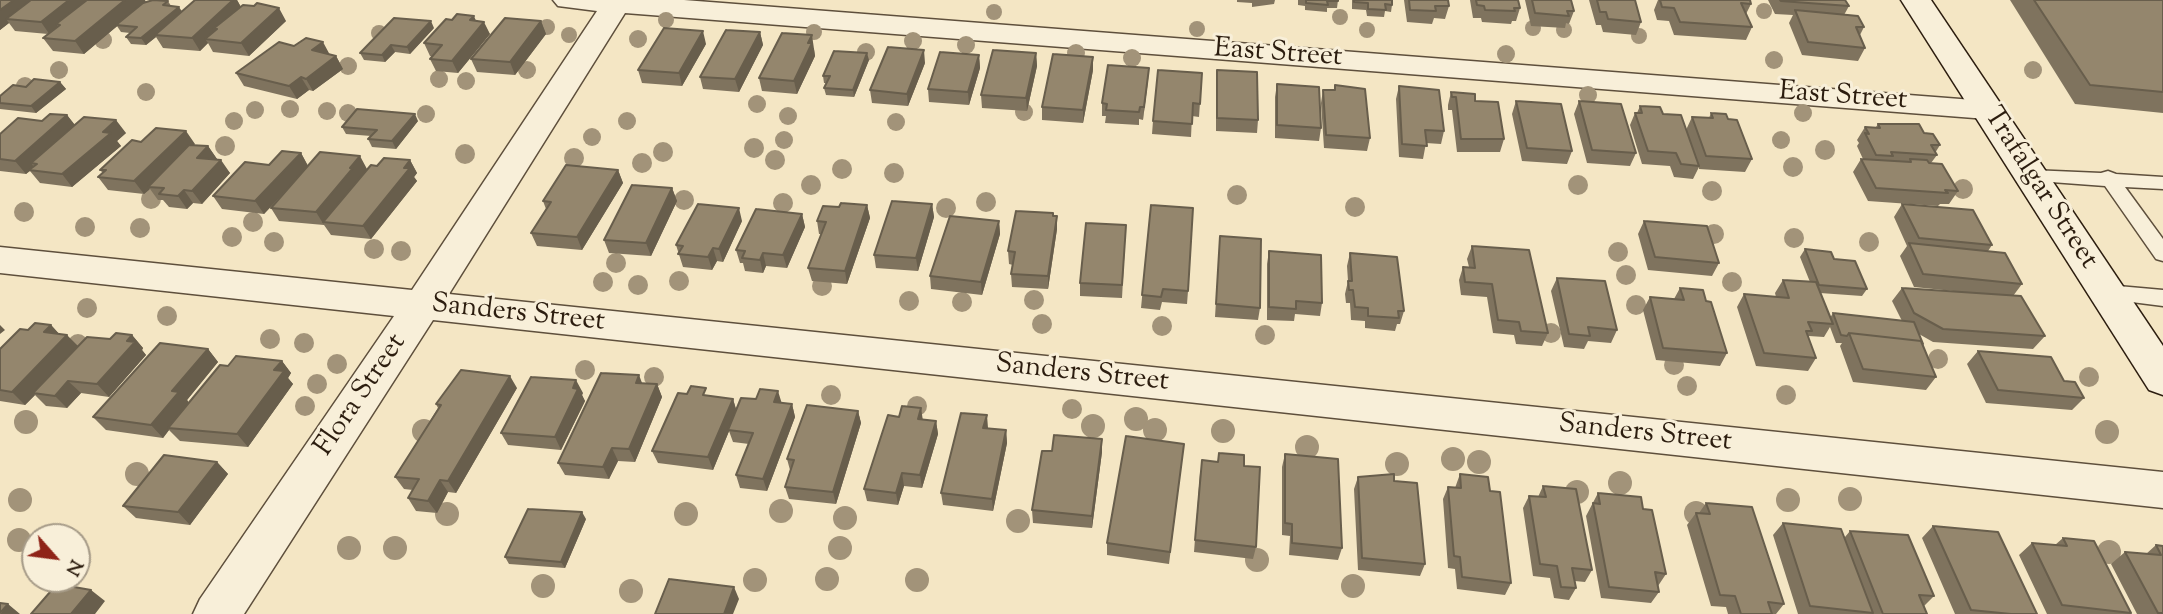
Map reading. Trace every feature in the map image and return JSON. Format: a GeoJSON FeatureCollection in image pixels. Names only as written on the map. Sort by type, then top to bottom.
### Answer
{"type":"FeatureCollection","features":[{"type":"Feature","properties":{"kind":"street","name":"East Street"},"geometry":{"type":"LineString","coordinates":[[568,0],[1987,109]]}},
{"type":"Feature","properties":{"kind":"street","name":"Trafalgar Street"},"geometry":{"type":"LineString","coordinates":[[1916,0],[2163,379]]}},
{"type":"Feature","properties":{"kind":"street","name":"Flora Street"},"geometry":{"type":"LineString","coordinates":[[217,614],[423,304],[616,2]]}},
{"type":"Feature","properties":{"kind":"street","name":"Sanders Street"},"geometry":{"type":"LineString","coordinates":[[0,260],[2163,490]]}},
{"type":"Feature","properties":{"kind":"lane"},"geometry":{"type":"LineString","coordinates":[[2031,176],[2108,177],[2163,183]]}},
{"type":"Feature","properties":{"kind":"lane"},"geometry":{"type":"LineString","coordinates":[[2108,177],[2163,254]]}},
{"type":"Feature","properties":{"kind":"lane"},"geometry":{"type":"LineString","coordinates":[[2107,293],[2163,298]]}},
{"type":"Feature","properties":{"kind":"building"},"geometry":{"type":"Polygon","coordinates":[[[0,0],[14,0],[0,10],[0,0]]]}},
{"type":"Feature","properties":{"kind":"building"},"geometry":{"type":"Polygon","coordinates":[[[31,0],[69,0],[41,22],[6,19],[31,0]]]}},
{"type":"Feature","properties":{"kind":"building"},"geometry":{"type":"Polygon","coordinates":[[[87,0],[125,0],[75,41],[43,38],[60,25],[56,24],[87,0]]]}},
{"type":"Feature","properties":{"kind":"building"},"geometry":{"type":"Polygon","coordinates":[[[153,0],[168,1],[163,5],[179,7],[141,38],[126,37],[137,27],[116,25],[143,3],[153,0]]]}},
{"type":"Feature","properties":{"kind":"building"},"geometry":{"type":"Polygon","coordinates":[[[195,0],[233,0],[192,38],[155,35],[195,0]]]}},
{"type":"Feature","properties":{"kind":"building"},"geometry":{"type":"Polygon","coordinates":[[[1306,0],[1338,1],[1327,1],[1328,5],[1306,3],[1306,0]]]}},
{"type":"Feature","properties":{"kind":"building"},"geometry":{"type":"Polygon","coordinates":[[[1354,0],[1392,0],[1392,5],[1385,4],[1386,10],[1368,9],[1368,3],[1354,0]]]}},
{"type":"Feature","properties":{"kind":"building"},"geometry":{"type":"Polygon","coordinates":[[[1409,0],[1448,0],[1449,6],[1435,6],[1436,11],[1410,10],[1409,0]]]}},
{"type":"Feature","properties":{"kind":"building"},"geometry":{"type":"Polygon","coordinates":[[[1476,0],[1518,0],[1520,8],[1514,8],[1515,11],[1485,10],[1484,6],[1477,5],[1476,0]]]}},
{"type":"Feature","properties":{"kind":"building"},"geometry":{"type":"Polygon","coordinates":[[[1532,0],[1571,0],[1574,11],[1567,11],[1569,16],[1535,13],[1532,0]]]}},
{"type":"Feature","properties":{"kind":"building"},"geometry":{"type":"Polygon","coordinates":[[[1597,0],[1635,0],[1641,22],[1608,19],[1606,12],[1600,12],[1597,0]]]}},
{"type":"Feature","properties":{"kind":"building"},"geometry":{"type":"Polygon","coordinates":[[[1660,0],[1750,0],[1751,4],[1741,3],[1752,27],[1680,22],[1674,8],[1662,7],[1660,0]]]}},
{"type":"Feature","properties":{"kind":"building"},"geometry":{"type":"Polygon","coordinates":[[[1845,0],[1849,6],[1781,1],[1845,0]]]}},
{"type":"Feature","properties":{"kind":"building"},"geometry":{"type":"Polygon","coordinates":[[[2034,0],[2163,0],[2163,92],[2090,85],[2034,0]]]}},
{"type":"Feature","properties":{"kind":"building"},"geometry":{"type":"Polygon","coordinates":[[[257,3],[279,8],[241,43],[205,39],[217,29],[213,29],[243,5],[254,6],[257,3]]]}},
{"type":"Feature","properties":{"kind":"building"},"geometry":{"type":"Polygon","coordinates":[[[1795,10],[1858,16],[1864,27],[1856,27],[1865,48],[1808,42],[1795,10]]]}},
{"type":"Feature","properties":{"kind":"building"},"geometry":{"type":"Polygon","coordinates":[[[457,14],[474,16],[470,20],[484,22],[452,61],[430,59],[442,45],[424,43],[446,19],[452,20],[457,14]]]}},
{"type":"Feature","properties":{"kind":"building"},"geometry":{"type":"Polygon","coordinates":[[[394,18],[431,21],[407,47],[391,45],[382,55],[360,53],[394,18]]]}},
{"type":"Feature","properties":{"kind":"building"},"geometry":{"type":"Polygon","coordinates":[[[505,18],[541,21],[510,62],[471,59],[505,18]]]}},
{"type":"Feature","properties":{"kind":"building"},"geometry":{"type":"Polygon","coordinates":[[[664,28],[703,31],[679,73],[638,70],[664,28]]]}},
{"type":"Feature","properties":{"kind":"building"},"geometry":{"type":"Polygon","coordinates":[[[726,30],[760,32],[735,79],[700,77],[726,30]]]}},
{"type":"Feature","properties":{"kind":"building"},"geometry":{"type":"Polygon","coordinates":[[[782,33],[812,35],[808,43],[812,43],[794,81],[759,78],[782,33]]]}},
{"type":"Feature","properties":{"kind":"building"},"geometry":{"type":"Polygon","coordinates":[[[306,38],[323,42],[312,50],[336,56],[306,79],[301,77],[289,86],[236,73],[279,42],[294,46],[306,38]]]}},
{"type":"Feature","properties":{"kind":"building"},"geometry":{"type":"Polygon","coordinates":[[[888,47],[924,50],[907,94],[870,90],[888,47]]]}},
{"type":"Feature","properties":{"kind":"building"},"geometry":{"type":"Polygon","coordinates":[[[993,50],[1036,53],[1026,98],[981,95],[993,50]]]}},
{"type":"Feature","properties":{"kind":"building"},"geometry":{"type":"Polygon","coordinates":[[[834,51],[867,53],[853,90],[824,88],[830,76],[823,76],[834,51]]]}},
{"type":"Feature","properties":{"kind":"building"},"geometry":{"type":"Polygon","coordinates":[[[940,52],[979,55],[968,92],[928,89],[940,52]]]}},
{"type":"Feature","properties":{"kind":"building"},"geometry":{"type":"Polygon","coordinates":[[[1053,54],[1093,57],[1083,110],[1042,107],[1053,54]]]}},
{"type":"Feature","properties":{"kind":"building"},"geometry":{"type":"Polygon","coordinates":[[[1108,65],[1149,68],[1144,107],[1140,107],[1139,112],[1106,110],[1107,104],[1102,103],[1108,65]]]}},
{"type":"Feature","properties":{"kind":"building"},"geometry":{"type":"Polygon","coordinates":[[[1158,70],[1202,73],[1200,104],[1193,103],[1192,124],[1153,121],[1158,70]]]}},
{"type":"Feature","properties":{"kind":"building"},"geometry":{"type":"Polygon","coordinates":[[[1217,70],[1257,72],[1258,120],[1217,118],[1217,70]]]}},
{"type":"Feature","properties":{"kind":"building"},"geometry":{"type":"Polygon","coordinates":[[[34,79],[60,82],[31,106],[0,103],[0,96],[13,85],[26,87],[34,79]]]}},
{"type":"Feature","properties":{"kind":"building"},"geometry":{"type":"Polygon","coordinates":[[[1277,84],[1319,87],[1321,128],[1277,125],[1277,84]]]}},
{"type":"Feature","properties":{"kind":"building"},"geometry":{"type":"Polygon","coordinates":[[[1335,85],[1365,89],[1370,138],[1326,135],[1323,90],[1335,90],[1335,85]]]}},
{"type":"Feature","properties":{"kind":"building"},"geometry":{"type":"Polygon","coordinates":[[[1399,86],[1439,90],[1444,131],[1425,130],[1427,146],[1402,144],[1399,86]]]}},
{"type":"Feature","properties":{"kind":"building"},"geometry":{"type":"Polygon","coordinates":[[[1451,92],[1475,94],[1475,101],[1498,102],[1504,139],[1461,139],[1456,97],[1452,97],[1451,92]]]}},
{"type":"Feature","properties":{"kind":"building"},"geometry":{"type":"Polygon","coordinates":[[[1516,101],[1561,104],[1572,151],[1527,148],[1516,101]]]}},
{"type":"Feature","properties":{"kind":"building"},"geometry":{"type":"Polygon","coordinates":[[[1579,101],[1621,104],[1636,153],[1592,150],[1579,101]]]}},
{"type":"Feature","properties":{"kind":"building"},"geometry":{"type":"Polygon","coordinates":[[[1640,106],[1660,107],[1663,114],[1681,115],[1699,166],[1681,164],[1676,153],[1648,151],[1635,113],[1642,113],[1640,106]]]}},
{"type":"Feature","properties":{"kind":"building"},"geometry":{"type":"Polygon","coordinates":[[[357,109],[415,114],[392,141],[368,139],[377,130],[342,127],[357,109]]]}},
{"type":"Feature","properties":{"kind":"building"},"geometry":{"type":"Polygon","coordinates":[[[1711,113],[1726,114],[1728,119],[1737,120],[1752,159],[1706,156],[1692,117],[1713,118],[1711,113]]]}},
{"type":"Feature","properties":{"kind":"building"},"geometry":{"type":"Polygon","coordinates":[[[50,114],[67,115],[15,161],[0,159],[0,134],[18,118],[42,121],[50,114]]]}},
{"type":"Feature","properties":{"kind":"building"},"geometry":{"type":"Polygon","coordinates":[[[84,117],[116,120],[103,132],[111,133],[62,174],[29,170],[37,164],[31,163],[84,117]]]}},
{"type":"Feature","properties":{"kind":"building"},"geometry":{"type":"Polygon","coordinates":[[[1878,124],[1919,124],[1924,133],[1933,134],[1940,145],[1931,145],[1937,155],[1891,152],[1893,156],[1876,155],[1865,133],[1869,134],[1865,127],[1880,128],[1878,124]]]}},
{"type":"Feature","properties":{"kind":"building"},"geometry":{"type":"Polygon","coordinates":[[[156,128],[186,131],[134,181],[98,177],[106,170],[100,170],[132,140],[141,142],[156,128]]]}},
{"type":"Feature","properties":{"kind":"building"},"geometry":{"type":"Polygon","coordinates":[[[189,145],[208,146],[197,158],[221,160],[192,191],[184,190],[178,196],[159,194],[164,188],[148,187],[189,145]]]}},
{"type":"Feature","properties":{"kind":"building"},"geometry":{"type":"Polygon","coordinates":[[[282,151],[301,153],[255,201],[213,196],[245,162],[269,165],[282,151]]]}},
{"type":"Feature","properties":{"kind":"building"},"geometry":{"type":"Polygon","coordinates":[[[320,152],[360,156],[316,212],[271,208],[320,152]]]}},
{"type":"Feature","properties":{"kind":"building"},"geometry":{"type":"Polygon","coordinates":[[[384,158],[410,160],[404,168],[410,168],[363,226],[323,222],[371,165],[377,166],[384,158]]]}},
{"type":"Feature","properties":{"kind":"building"},"geometry":{"type":"Polygon","coordinates":[[[1861,159],[1911,162],[1910,159],[1927,160],[1929,163],[1942,164],[1958,191],[1945,190],[1948,193],[1876,188],[1861,159]]]}},
{"type":"Feature","properties":{"kind":"building"},"geometry":{"type":"Polygon","coordinates":[[[566,165],[618,170],[577,237],[531,233],[551,202],[543,201],[566,165]]]}},
{"type":"Feature","properties":{"kind":"building"},"geometry":{"type":"Polygon","coordinates":[[[632,185],[672,188],[646,243],[604,240],[632,185]]]}},
{"type":"Feature","properties":{"kind":"building"},"geometry":{"type":"Polygon","coordinates":[[[892,201],[932,204],[916,258],[874,255],[892,201]]]}},
{"type":"Feature","properties":{"kind":"building"},"geometry":{"type":"Polygon","coordinates":[[[841,203],[867,205],[845,271],[808,268],[826,222],[817,221],[823,206],[839,207],[841,203]]]}},
{"type":"Feature","properties":{"kind":"building"},"geometry":{"type":"Polygon","coordinates":[[[698,204],[739,208],[719,249],[713,248],[708,257],[678,254],[683,246],[676,245],[698,204]]]}},
{"type":"Feature","properties":{"kind":"building"},"geometry":{"type":"Polygon","coordinates":[[[1902,204],[1973,210],[1992,245],[1919,238],[1902,204]]]}},
{"type":"Feature","properties":{"kind":"building"},"geometry":{"type":"Polygon","coordinates":[[[1151,205],[1193,208],[1188,291],[1163,289],[1161,297],[1142,295],[1151,205]]]}},
{"type":"Feature","properties":{"kind":"building"},"geometry":{"type":"Polygon","coordinates":[[[756,209],[802,214],[783,255],[763,253],[760,260],[742,258],[745,251],[736,250],[756,209]]]}},
{"type":"Feature","properties":{"kind":"building"},"geometry":{"type":"Polygon","coordinates":[[[1016,211],[1053,213],[1053,216],[1057,216],[1048,276],[1011,274],[1015,252],[1008,251],[1016,211]]]}},
{"type":"Feature","properties":{"kind":"building"},"geometry":{"type":"Polygon","coordinates":[[[950,216],[999,221],[981,282],[930,276],[950,216]]]}},
{"type":"Feature","properties":{"kind":"building"},"geometry":{"type":"Polygon","coordinates":[[[1644,221],[1707,226],[1719,263],[1655,257],[1644,221]]]}},
{"type":"Feature","properties":{"kind":"building"},"geometry":{"type":"Polygon","coordinates":[[[1086,223],[1126,225],[1122,285],[1080,283],[1086,223]]]}},
{"type":"Feature","properties":{"kind":"building"},"geometry":{"type":"Polygon","coordinates":[[[1220,236],[1261,239],[1260,308],[1216,304],[1220,236]]]}},
{"type":"Feature","properties":{"kind":"building"},"geometry":{"type":"Polygon","coordinates":[[[1909,243],[2005,253],[2022,284],[1923,274],[1909,243]]]}},
{"type":"Feature","properties":{"kind":"building"},"geometry":{"type":"Polygon","coordinates":[[[1472,246],[1529,250],[1548,333],[1521,331],[1519,322],[1498,320],[1492,284],[1465,282],[1463,267],[1475,268],[1472,246]]]}},
{"type":"Feature","properties":{"kind":"building"},"geometry":{"type":"Polygon","coordinates":[[[1805,249],[1831,252],[1834,259],[1855,261],[1867,289],[1819,285],[1805,249]]]}},
{"type":"Feature","properties":{"kind":"building"},"geometry":{"type":"Polygon","coordinates":[[[1269,251],[1321,255],[1322,303],[1296,301],[1296,309],[1269,307],[1269,251]]]}},
{"type":"Feature","properties":{"kind":"building"},"geometry":{"type":"Polygon","coordinates":[[[1350,253],[1397,257],[1404,311],[1398,311],[1399,318],[1368,316],[1368,308],[1355,307],[1353,290],[1349,290],[1348,281],[1352,281],[1350,253]]]}},
{"type":"Feature","properties":{"kind":"building"},"geometry":{"type":"Polygon","coordinates":[[[1557,278],[1605,281],[1617,330],[1588,327],[1590,336],[1569,334],[1557,278]]]}},
{"type":"Feature","properties":{"kind":"building"},"geometry":{"type":"Polygon","coordinates":[[[1783,280],[1816,282],[1833,324],[1808,322],[1812,331],[1806,331],[1816,358],[1764,353],[1744,294],[1789,298],[1783,280]]]}},
{"type":"Feature","properties":{"kind":"building"},"geometry":{"type":"Polygon","coordinates":[[[1680,288],[1703,290],[1706,301],[1711,302],[1727,353],[1663,348],[1650,297],[1684,300],[1680,288]]]}},
{"type":"Feature","properties":{"kind":"building"},"geometry":{"type":"Polygon","coordinates":[[[1902,288],[2021,296],[2045,336],[1943,329],[1914,313],[1902,288]]]}},
{"type":"Feature","properties":{"kind":"building"},"geometry":{"type":"Polygon","coordinates":[[[1833,313],[1914,322],[1923,344],[1921,341],[1849,333],[1847,336],[1841,335],[1833,313]]]}},
{"type":"Feature","properties":{"kind":"building"},"geometry":{"type":"Polygon","coordinates":[[[35,323],[51,325],[44,332],[67,335],[12,392],[0,390],[0,349],[20,329],[28,330],[35,323]]]}},
{"type":"Feature","properties":{"kind":"building"},"geometry":{"type":"Polygon","coordinates":[[[116,333],[132,335],[127,341],[135,342],[97,384],[68,381],[55,396],[33,393],[87,337],[110,339],[116,333]]]}},
{"type":"Feature","properties":{"kind":"building"},"geometry":{"type":"Polygon","coordinates":[[[1849,333],[1921,341],[1936,377],[1863,369],[1849,333]]]}},
{"type":"Feature","properties":{"kind":"building"},"geometry":{"type":"Polygon","coordinates":[[[160,343],[208,349],[172,391],[179,392],[151,425],[93,417],[160,343]]]}},
{"type":"Feature","properties":{"kind":"building"},"geometry":{"type":"Polygon","coordinates":[[[1978,351],[2051,357],[2064,381],[2075,382],[2084,398],[1998,390],[1978,351]]]}},
{"type":"Feature","properties":{"kind":"building"},"geometry":{"type":"Polygon","coordinates":[[[236,356],[282,361],[274,370],[284,371],[237,434],[168,428],[220,365],[228,366],[236,356]]]}},
{"type":"Feature","properties":{"kind":"building"},"geometry":{"type":"Polygon","coordinates":[[[461,370],[510,376],[448,481],[440,480],[428,501],[408,498],[419,479],[395,477],[441,405],[436,404],[461,370]]]}},
{"type":"Feature","properties":{"kind":"building"},"geometry":{"type":"Polygon","coordinates":[[[601,373],[639,375],[636,383],[657,384],[629,449],[612,448],[603,467],[558,463],[601,373]]]}},
{"type":"Feature","properties":{"kind":"building"},"geometry":{"type":"Polygon","coordinates":[[[531,377],[576,380],[573,388],[578,389],[555,437],[501,433],[531,377]]]}},
{"type":"Feature","properties":{"kind":"building"},"geometry":{"type":"Polygon","coordinates":[[[691,386],[706,388],[703,395],[733,399],[708,457],[652,451],[678,393],[687,394],[691,386]]]}},
{"type":"Feature","properties":{"kind":"building"},"geometry":{"type":"Polygon","coordinates":[[[760,389],[778,391],[774,402],[792,404],[763,479],[736,475],[753,433],[728,430],[741,398],[756,399],[760,389]]]}},
{"type":"Feature","properties":{"kind":"building"},"geometry":{"type":"Polygon","coordinates":[[[807,405],[858,411],[833,492],[785,487],[794,460],[787,459],[807,405]]]}},
{"type":"Feature","properties":{"kind":"building"},"geometry":{"type":"Polygon","coordinates":[[[902,406],[921,408],[918,419],[936,421],[920,475],[902,473],[896,493],[864,489],[888,415],[899,417],[902,406]]]}},
{"type":"Feature","properties":{"kind":"building"},"geometry":{"type":"Polygon","coordinates":[[[961,413],[987,415],[983,428],[1006,430],[992,499],[941,493],[961,413]]]}},
{"type":"Feature","properties":{"kind":"building"},"geometry":{"type":"Polygon","coordinates":[[[1054,435],[1102,439],[1092,516],[1032,510],[1042,451],[1052,451],[1054,435]]]}},
{"type":"Feature","properties":{"kind":"building"},"geometry":{"type":"Polygon","coordinates":[[[1126,436],[1184,444],[1170,552],[1107,543],[1126,436]]]}},
{"type":"Feature","properties":{"kind":"building"},"geometry":{"type":"Polygon","coordinates":[[[1219,453],[1244,455],[1244,466],[1260,467],[1256,547],[1195,540],[1202,460],[1218,462],[1219,453]]]}},
{"type":"Feature","properties":{"kind":"building"},"geometry":{"type":"Polygon","coordinates":[[[1285,454],[1338,459],[1342,548],[1292,543],[1292,524],[1285,523],[1285,454]]]}},
{"type":"Feature","properties":{"kind":"building"},"geometry":{"type":"Polygon","coordinates":[[[164,455],[217,462],[178,512],[123,506],[164,455]]]}},
{"type":"Feature","properties":{"kind":"building"},"geometry":{"type":"Polygon","coordinates":[[[1394,474],[1394,481],[1417,483],[1425,564],[1362,558],[1358,477],[1394,474]]]}},
{"type":"Feature","properties":{"kind":"building"},"geometry":{"type":"Polygon","coordinates":[[[1460,474],[1488,477],[1490,491],[1500,492],[1511,583],[1462,577],[1460,557],[1454,556],[1448,487],[1461,488],[1460,474]]]}},
{"type":"Feature","properties":{"kind":"building"},"geometry":{"type":"Polygon","coordinates":[[[1543,486],[1576,489],[1592,570],[1572,568],[1576,588],[1561,587],[1557,566],[1540,564],[1529,496],[1546,497],[1543,486]]]}},
{"type":"Feature","properties":{"kind":"building"},"geometry":{"type":"Polygon","coordinates":[[[1598,493],[1641,497],[1643,509],[1652,510],[1666,574],[1655,572],[1659,592],[1609,587],[1593,503],[1600,504],[1598,493]]]}},
{"type":"Feature","properties":{"kind":"building"},"geometry":{"type":"Polygon","coordinates":[[[1706,503],[1752,507],[1784,604],[1768,602],[1772,614],[1741,614],[1735,596],[1720,595],[1696,513],[1710,514],[1706,503]]]}},
{"type":"Feature","properties":{"kind":"building"},"geometry":{"type":"Polygon","coordinates":[[[528,509],[582,512],[561,562],[505,557],[528,509]]]}},
{"type":"Feature","properties":{"kind":"building"},"geometry":{"type":"Polygon","coordinates":[[[1783,523],[1841,529],[1873,613],[1810,606],[1783,523]]]}},
{"type":"Feature","properties":{"kind":"building"},"geometry":{"type":"Polygon","coordinates":[[[1933,526],[1998,532],[2037,614],[1971,610],[1933,526]]]}},
{"type":"Feature","properties":{"kind":"building"},"geometry":{"type":"Polygon","coordinates":[[[1850,531],[1908,535],[1934,596],[1919,595],[1927,614],[1883,614],[1850,531]]]}},
{"type":"Feature","properties":{"kind":"building"},"geometry":{"type":"Polygon","coordinates":[[[2063,538],[2094,541],[2131,613],[2062,605],[2032,543],[2067,546],[2063,538]]]}},
{"type":"Feature","properties":{"kind":"building"},"geometry":{"type":"Polygon","coordinates":[[[2156,545],[2163,546],[2163,613],[2158,613],[2125,552],[2161,555],[2156,545]]]}},
{"type":"Feature","properties":{"kind":"building"},"geometry":{"type":"Polygon","coordinates":[[[669,579],[734,587],[724,614],[655,614],[669,579]]]}},
{"type":"Feature","properties":{"kind":"building"},"geometry":{"type":"Polygon","coordinates":[[[49,593],[88,593],[71,614],[31,614],[49,593]]]}},
{"type":"Feature","properties":{"kind":"building"},"geometry":{"type":"Polygon","coordinates":[[[0,603],[8,604],[0,613],[0,603]]]}}]}
